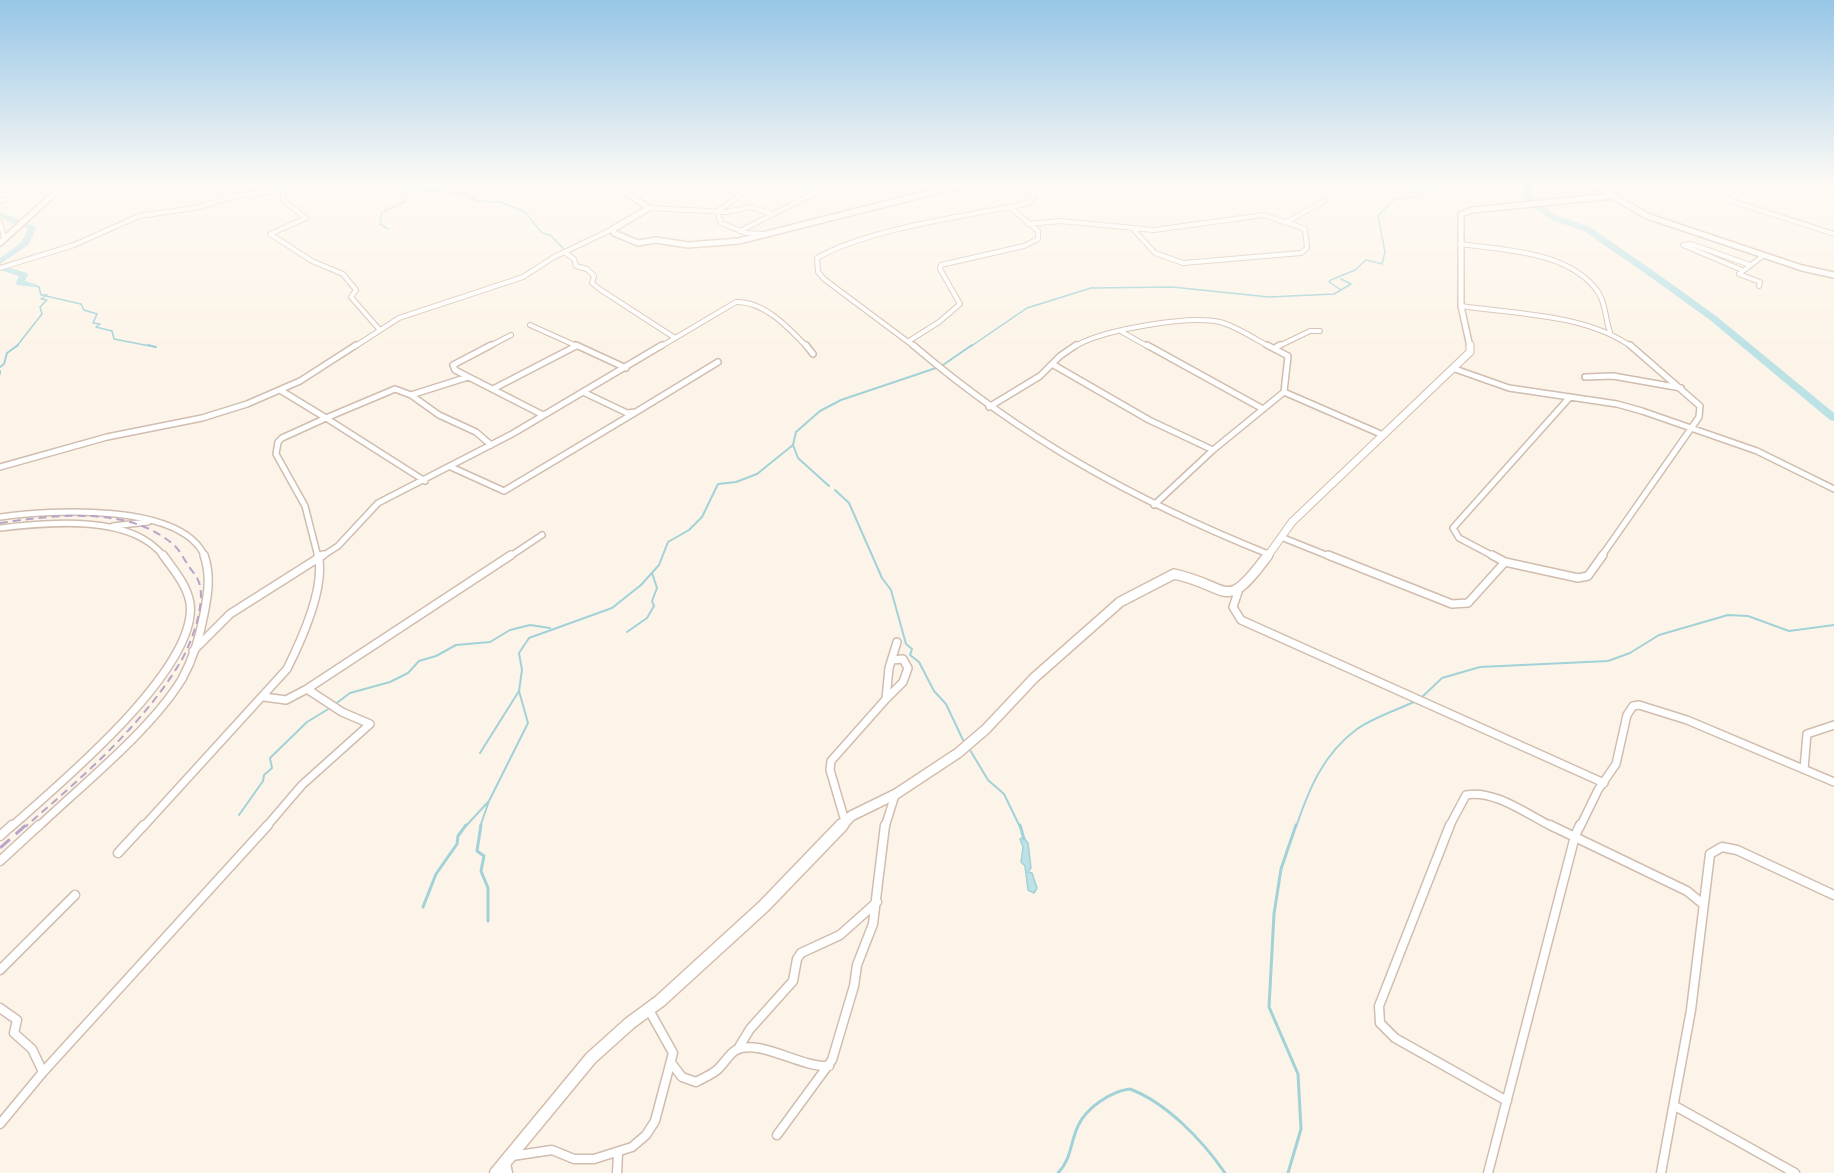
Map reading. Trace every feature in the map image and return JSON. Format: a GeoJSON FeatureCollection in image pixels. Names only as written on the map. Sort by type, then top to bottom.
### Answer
{"type":"FeatureCollection","features":[{"type":"Feature","properties":{"kind":"street"},"geometry":{"type":"LineString","coordinates":[[0,268],[75,245],[91,238]]}},
{"type":"Feature","properties":{"kind":"street"},"geometry":{"type":"LineString","coordinates":[[276,238],[312,261],[343,274],[356,290],[351,297],[379,329]]}},
{"type":"Feature","properties":{"kind":"street"},"geometry":{"type":"LineString","coordinates":[[0,467],[107,437],[202,418],[280,390],[311,374],[379,329],[421,309],[523,277],[564,252],[594,238]]}},
{"type":"Feature","properties":{"kind":"street"},"geometry":{"type":"LineString","coordinates":[[627,238],[638,243],[656,240],[675,245],[697,245],[752,238]]}},
{"type":"Feature","properties":{"kind":"street"},"geometry":{"type":"LineString","coordinates":[[874,238],[819,256],[816,266],[822,277],[909,341],[989,406],[1044,443],[1154,505],[1268,554]]}},
{"type":"Feature","properties":{"kind":"street"},"geometry":{"type":"LineString","coordinates":[[909,341],[960,304],[940,266],[948,262],[1033,243],[1037,238]]}},
{"type":"Feature","properties":{"kind":"street"},"geometry":{"type":"LineString","coordinates":[[1141,238],[1157,255],[1194,264],[1304,251],[1307,248],[1306,238]]}},
{"type":"Feature","properties":{"kind":"street"},"geometry":{"type":"LineString","coordinates":[[509,1164],[578,1072],[630,1023],[764,906],[820,851],[845,822],[859,811],[896,794],[965,747],[1034,678],[1126,598],[1173,574],[1183,575],[1228,594],[1238,591],[1247,584],[1292,522],[1455,369],[1470,349],[1461,306],[1460,238]]}},
{"type":"Feature","properties":{"kind":"street"},"geometry":{"type":"LineString","coordinates":[[1713,238],[1834,275]]}},
{"type":"Feature","properties":{"kind":"street"},"geometry":{"type":"LineString","coordinates":[[1460,244],[1532,255],[1564,266],[1586,279],[1598,291],[1610,332]]}},
{"type":"Feature","properties":{"kind":"street"},"geometry":{"type":"LineString","coordinates":[[1742,270],[1684,245],[1693,245],[1750,265]]}},
{"type":"Feature","properties":{"kind":"street"},"geometry":{"type":"LineString","coordinates":[[564,252],[574,259],[576,266],[589,271],[594,276],[592,283],[601,290],[675,338]]}},
{"type":"Feature","properties":{"kind":"street"},"geometry":{"type":"LineString","coordinates":[[1759,286],[1760,282],[1739,274],[1764,255]]}},
{"type":"Feature","properties":{"kind":"street"},"geometry":{"type":"LineString","coordinates":[[193,651],[216,625],[240,607],[319,560],[338,546],[378,503],[452,467],[626,368],[736,302],[749,301],[794,333],[813,354]]}},
{"type":"Feature","properties":{"kind":"street"},"geometry":{"type":"LineString","coordinates":[[1461,306],[1558,320],[1610,332],[1682,388],[1696,401],[1701,412],[1588,576],[1570,577],[1524,564],[1505,562],[1459,538],[1452,528],[1570,397]]}},
{"type":"Feature","properties":{"kind":"street"},"geometry":{"type":"LineString","coordinates":[[989,406],[1040,376],[1052,364],[1080,344],[1122,331],[1173,322],[1217,321],[1289,357],[1284,392],[1213,450],[1154,505]]}},
{"type":"Feature","properties":{"kind":"street"},"geometry":{"type":"LineString","coordinates":[[530,325],[626,368]]}},
{"type":"Feature","properties":{"kind":"street"},"geometry":{"type":"LineString","coordinates":[[1122,331],[1263,409]]}},
{"type":"Feature","properties":{"kind":"street"},"geometry":{"type":"LineString","coordinates":[[1275,348],[1310,331],[1320,331]]}},
{"type":"Feature","properties":{"kind":"street"},"geometry":{"type":"LineString","coordinates":[[511,334],[453,365],[455,370],[543,415]]}},
{"type":"Feature","properties":{"kind":"street"},"geometry":{"type":"LineString","coordinates":[[493,389],[577,346]]}},
{"type":"Feature","properties":{"kind":"street"},"geometry":{"type":"LineString","coordinates":[[452,467],[504,491],[718,362]]}},
{"type":"Feature","properties":{"kind":"street"},"geometry":{"type":"LineString","coordinates":[[1052,364],[1149,420],[1213,450]]}},
{"type":"Feature","properties":{"kind":"street"},"geometry":{"type":"LineString","coordinates":[[1455,369],[1509,388],[1629,407],[1757,451],[1834,489]]}},
{"type":"Feature","properties":{"kind":"street"},"geometry":{"type":"LineString","coordinates":[[1585,377],[1613,376],[1682,388]]}},
{"type":"Feature","properties":{"kind":"street"},"geometry":{"type":"LineString","coordinates":[[411,395],[469,377]]}},
{"type":"Feature","properties":{"kind":"street"},"geometry":{"type":"LineString","coordinates":[[118,853],[264,697],[287,669],[299,645],[318,584],[319,560],[305,506],[276,454],[278,442],[326,418],[395,389],[411,395],[439,415],[476,432],[491,445]]}},
{"type":"Feature","properties":{"kind":"street"},"geometry":{"type":"LineString","coordinates":[[280,390],[425,481]]}},
{"type":"Feature","properties":{"kind":"street"},"geometry":{"type":"LineString","coordinates":[[584,392],[627,413],[636,412]]}},
{"type":"Feature","properties":{"kind":"street"},"geometry":{"type":"LineString","coordinates":[[1284,392],[1383,435]]}},
{"type":"Feature","properties":{"kind":"street"},"geometry":{"type":"LineString","coordinates":[[0,517],[88,510],[124,514],[172,526],[190,536],[200,547],[207,563],[207,598],[201,630],[189,666],[175,689],[145,726],[0,861]]}},
{"type":"Feature","properties":{"kind":"street"},"geometry":{"type":"LineString","coordinates":[[0,528],[43,525],[108,526],[151,522]]}},
{"type":"Feature","properties":{"kind":"street"},"geometry":{"type":"LineString","coordinates":[[0,836],[135,709],[171,663],[183,639],[190,606],[179,577],[152,544],[108,526]]}},
{"type":"Feature","properties":{"kind":"street"},"geometry":{"type":"LineString","coordinates":[[264,697],[286,700],[308,689],[542,535]]}},
{"type":"Feature","properties":{"kind":"street"},"geometry":{"type":"LineString","coordinates":[[1281,537],[1437,600],[1461,605],[1468,603],[1505,562]]}},
{"type":"Feature","properties":{"kind":"street"},"geometry":{"type":"LineString","coordinates":[[1238,591],[1233,608],[1241,620],[1390,684],[1441,710],[1604,783]]}},
{"type":"Feature","properties":{"kind":"street"},"geometry":{"type":"LineString","coordinates":[[886,699],[897,642]]}},
{"type":"Feature","properties":{"kind":"street"},"geometry":{"type":"LineString","coordinates":[[845,822],[830,770],[831,761],[903,682],[908,668],[903,659],[892,660]]}},
{"type":"Feature","properties":{"kind":"street"},"geometry":{"type":"LineString","coordinates":[[0,1124],[43,1072],[225,875],[302,784],[370,724],[342,712],[308,689]]}},
{"type":"Feature","properties":{"kind":"street"},"geometry":{"type":"LineString","coordinates":[[1488,1173],[1575,836],[1598,790],[1616,764],[1627,715],[1633,706],[1639,705],[1687,720],[1834,782]]}},
{"type":"Feature","properties":{"kind":"street"},"geometry":{"type":"LineString","coordinates":[[1804,770],[1807,734],[1834,725]]}},
{"type":"Feature","properties":{"kind":"street"},"geometry":{"type":"LineString","coordinates":[[1507,1101],[1386,1031],[1380,1023],[1379,1006],[1454,815],[1466,795],[1476,793],[1491,797],[1687,891],[1704,904]]}},
{"type":"Feature","properties":{"kind":"street"},"geometry":{"type":"LineString","coordinates":[[777,1135],[829,1065],[854,986],[858,960],[865,948],[878,902],[886,819],[896,794]]}},
{"type":"Feature","properties":{"kind":"street"},"geometry":{"type":"LineString","coordinates":[[1661,1173],[1691,1010],[1710,854],[1715,848],[1724,846],[1834,895]]}},
{"type":"Feature","properties":{"kind":"street"},"geometry":{"type":"LineString","coordinates":[[0,970],[75,895]]}},
{"type":"Feature","properties":{"kind":"street"},"geometry":{"type":"LineString","coordinates":[[672,1064],[682,1077],[696,1082],[716,1071],[739,1047],[750,1029],[793,981],[797,959],[801,953],[846,931],[878,902]]}},
{"type":"Feature","properties":{"kind":"street"},"geometry":{"type":"LineString","coordinates":[[0,1008],[17,1020],[14,1033],[33,1048],[43,1072]]}},
{"type":"Feature","properties":{"kind":"street"},"geometry":{"type":"LineString","coordinates":[[496,1173],[509,1164],[552,1150],[574,1159],[594,1159],[618,1154],[639,1141],[655,1121],[672,1064],[673,1053],[648,1009]]}},
{"type":"Feature","properties":{"kind":"street"},"geometry":{"type":"LineString","coordinates":[[739,1047],[759,1048],[815,1065],[829,1065]]}},
{"type":"Feature","properties":{"kind":"street"},"geometry":{"type":"LineString","coordinates":[[1675,1106],[1795,1173]]}},
{"type":"Feature","properties":{"kind":"street"},"geometry":{"type":"LineString","coordinates":[[617,1173],[618,1154]]}},
{"type":"Feature","properties":{"kind":"water"},"geometry":{"type":"Polygon","coordinates":[[[1023,837],[1028,843],[1031,868],[1028,872],[1032,873],[1037,888],[1034,893],[1028,890],[1025,866],[1021,862],[1023,847],[1020,839],[1023,837]]]}},
{"type":"Feature","properties":{"kind":"waterway"},"geometry":{"type":"LineString","coordinates":[[0,262],[25,243],[28,238]]}},
{"type":"Feature","properties":{"kind":"waterway"},"geometry":{"type":"LineString","coordinates":[[553,238],[563,248]]}},
{"type":"Feature","properties":{"kind":"waterway"},"geometry":{"type":"LineString","coordinates":[[1341,290],[1329,282],[1355,270],[1366,260],[1382,264],[1385,252],[1382,238]]}},
{"type":"Feature","properties":{"kind":"waterway"},"geometry":{"type":"LineString","coordinates":[[1600,238],[1713,318],[1834,418]]}},
{"type":"Feature","properties":{"kind":"waterway"},"geometry":{"type":"LineString","coordinates":[[0,267],[24,275],[20,283],[34,285]]}},
{"type":"Feature","properties":{"kind":"waterway"},"geometry":{"type":"LineString","coordinates":[[1341,279],[1351,284],[1341,290]]}},
{"type":"Feature","properties":{"kind":"waterway"},"geometry":{"type":"LineString","coordinates":[[17,346],[42,314],[40,307],[47,300],[41,299],[47,295],[41,295],[39,287],[34,285]]}},
{"type":"Feature","properties":{"kind":"waterway"},"geometry":{"type":"LineString","coordinates":[[970,347],[1027,308],[1091,288],[1172,287],[1269,297],[1334,294],[1341,290]]}},
{"type":"Feature","properties":{"kind":"waterway"},"geometry":{"type":"LineString","coordinates":[[46,296],[81,304],[84,310],[97,314],[93,323],[100,324],[96,327],[112,331],[114,339],[155,347]]}},
{"type":"Feature","properties":{"kind":"waterway"},"geometry":{"type":"LineString","coordinates":[[148,345],[156,347]]}},
{"type":"Feature","properties":{"kind":"waterway"},"geometry":{"type":"LineString","coordinates":[[943,365],[972,345]]}},
{"type":"Feature","properties":{"kind":"waterway"},"geometry":{"type":"LineString","coordinates":[[0,367],[4,364],[7,353],[17,346]]}},
{"type":"Feature","properties":{"kind":"waterway"},"geometry":{"type":"LineString","coordinates":[[793,445],[796,432],[820,411],[841,400],[936,368]]}},
{"type":"Feature","properties":{"kind":"waterway"},"geometry":{"type":"LineString","coordinates":[[519,691],[522,670],[519,653],[529,638],[612,608],[641,585],[659,565],[668,542],[689,530],[702,517],[718,484],[736,482],[757,474],[793,445]]}},
{"type":"Feature","properties":{"kind":"waterway"},"geometry":{"type":"LineString","coordinates":[[793,445],[798,458],[829,486]]}},
{"type":"Feature","properties":{"kind":"waterway"},"geometry":{"type":"LineString","coordinates":[[835,490],[849,503],[882,578],[891,590],[906,644],[912,649],[910,655],[919,662],[934,691],[946,704],[963,740]]}},
{"type":"Feature","properties":{"kind":"waterway"},"geometry":{"type":"LineString","coordinates":[[627,632],[647,618],[654,606],[652,601],[657,588],[652,573]]}},
{"type":"Feature","properties":{"kind":"waterway"},"geometry":{"type":"LineString","coordinates":[[1421,698],[1442,678],[1480,667],[1608,661],[1630,653],[1659,635],[1728,615],[1748,616],[1789,631],[1834,625]]}},
{"type":"Feature","properties":{"kind":"waterway"},"geometry":{"type":"LineString","coordinates":[[334,705],[350,693],[390,682],[408,673],[419,661],[436,656],[456,645],[490,642],[510,630],[530,625],[550,628]]}},
{"type":"Feature","properties":{"kind":"waterway"},"geometry":{"type":"LineString","coordinates":[[480,753],[519,691]]}},
{"type":"Feature","properties":{"kind":"waterway"},"geometry":{"type":"LineString","coordinates":[[489,801],[528,723],[519,691]]}},
{"type":"Feature","properties":{"kind":"waterway"},"geometry":{"type":"LineString","coordinates":[[1296,827],[1319,773],[1345,739],[1378,717],[1416,701]]}},
{"type":"Feature","properties":{"kind":"waterway"},"geometry":{"type":"LineString","coordinates":[[239,815],[263,781],[264,775],[272,768],[270,758],[307,722],[330,708]]}},
{"type":"Feature","properties":{"kind":"waterway"},"geometry":{"type":"LineString","coordinates":[[970,750],[988,780],[1004,794],[1020,827]]}},
{"type":"Feature","properties":{"kind":"waterway"},"geometry":{"type":"LineString","coordinates":[[465,827],[489,801]]}},
{"type":"Feature","properties":{"kind":"waterway"},"geometry":{"type":"LineString","coordinates":[[480,827],[489,801]]}},
{"type":"Feature","properties":{"kind":"waterway"},"geometry":{"type":"LineString","coordinates":[[423,907],[436,874],[457,844],[458,836],[466,825]]}},
{"type":"Feature","properties":{"kind":"waterway"},"geometry":{"type":"LineString","coordinates":[[481,825],[477,851],[484,856],[481,871],[488,888],[488,921]]}},
{"type":"Feature","properties":{"kind":"waterway"},"geometry":{"type":"LineString","coordinates":[[1020,825],[1024,839]]}},
{"type":"Feature","properties":{"kind":"waterway"},"geometry":{"type":"LineString","coordinates":[[1288,1173],[1301,1129],[1298,1074],[1269,1007],[1274,914],[1281,869],[1296,825]]}},
{"type":"Feature","properties":{"kind":"waterway"},"geometry":{"type":"LineString","coordinates":[[1058,1173],[1068,1156],[1075,1132],[1087,1113],[1107,1097],[1130,1089],[1144,1095],[1171,1113],[1206,1148],[1225,1173]]}},
{"type":"Feature","properties":{"kind":"railway"},"geometry":{"type":"LineString","coordinates":[[0,523],[44,517],[91,516],[136,524],[157,533],[175,546],[196,576],[201,589],[199,612],[192,636],[183,658],[162,689],[108,752],[25,827]]}},
{"type":"Feature","properties":{"kind":"railway"},"geometry":{"type":"LineString","coordinates":[[0,848],[26,825]]}}]}
